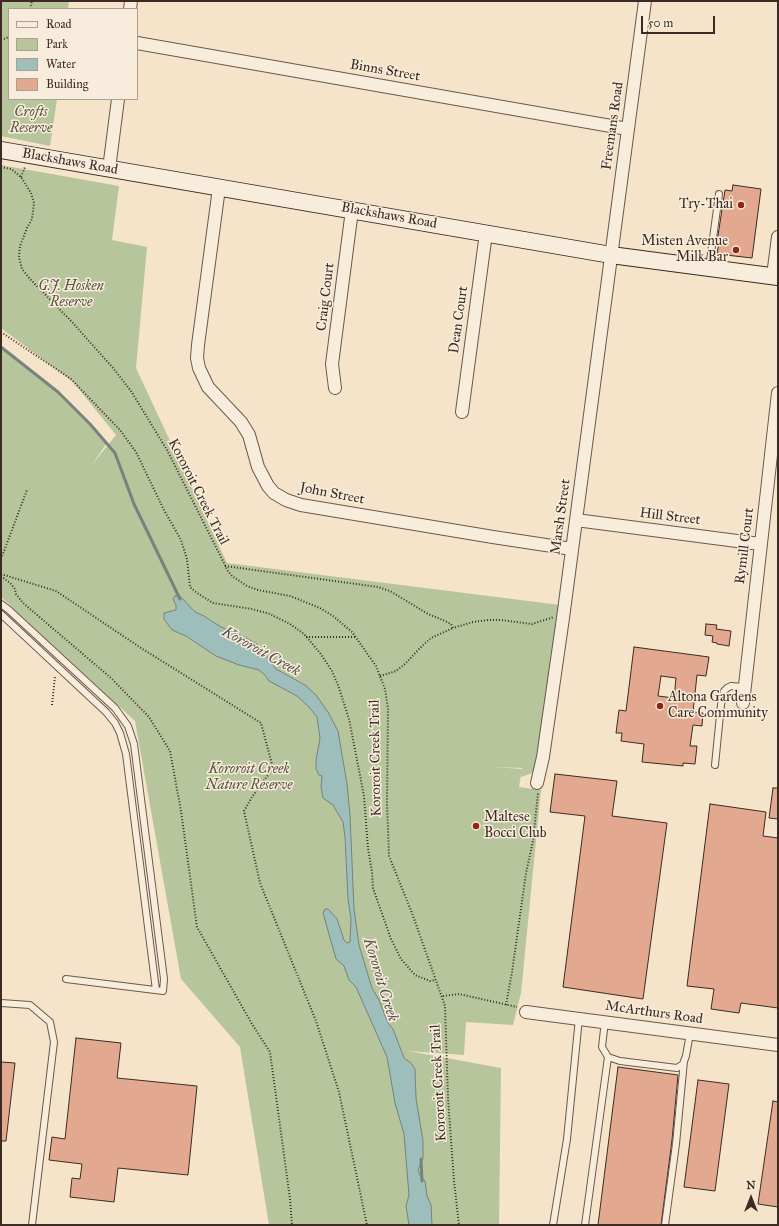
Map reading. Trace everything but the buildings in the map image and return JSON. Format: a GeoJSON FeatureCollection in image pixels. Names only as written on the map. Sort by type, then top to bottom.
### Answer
{"type":"FeatureCollection","features":[{"type":"Feature","properties":{"kind":"main road","name":"Blackshaws Road"},"geometry":{"type":"LineString","coordinates":[[1,150],[611,254],[776,277]]}},
{"type":"Feature","properties":{"kind":"street","name":"Freemans Road"},"geometry":{"type":"LineString","coordinates":[[611,254],[628,129],[642,1]]}},
{"type":"Feature","properties":{"kind":"street","name":"Binns Street"},"geometry":{"type":"LineString","coordinates":[[138,43],[628,129]]}},
{"type":"Feature","properties":{"kind":"street"},"geometry":{"type":"LineString","coordinates":[[109,169],[118,100]]}},
{"type":"Feature","properties":{"kind":"street","name":"John Street"},"geometry":{"type":"LineString","coordinates":[[219,188],[197,358],[199,368],[208,387],[236,416],[249,435],[258,467],[268,486],[274,493],[286,500],[301,505],[493,538],[572,549]]}},
{"type":"Feature","properties":{"kind":"street","name":"Craig Court"},"geometry":{"type":"LineString","coordinates":[[335,388],[332,364],[352,210]]}},
{"type":"Feature","properties":{"kind":"street","name":"Dean Court"},"geometry":{"type":"LineString","coordinates":[[462,412],[486,233]]}},
{"type":"Feature","properties":{"kind":"street"},"geometry":{"type":"LineString","coordinates":[[776,277],[778,238]]}},
{"type":"Feature","properties":{"kind":"street","name":"Marsh Street"},"geometry":{"type":"LineString","coordinates":[[537,783],[543,757],[563,618],[611,254]]}},
{"type":"Feature","properties":{"kind":"street","name":"Rymill Court"},"geometry":{"type":"LineString","coordinates":[[743,703],[778,393]]}},
{"type":"Feature","properties":{"kind":"street","name":"Hill Street"},"geometry":{"type":"LineString","coordinates":[[576,520],[760,544]]}},
{"type":"Feature","properties":{"kind":"street","name":"McArthurs Road"},"geometry":{"type":"LineString","coordinates":[[526,1012],[778,1045]]}},
{"type":"Feature","properties":{"kind":"lane"},"geometry":{"type":"LineString","coordinates":[[709,268],[719,194]]}},
{"type":"Feature","properties":{"kind":"lane"},"geometry":{"type":"LineString","coordinates":[[1,604],[119,714],[128,726],[133,737],[164,979],[160,990]]}},
{"type":"Feature","properties":{"kind":"lane"},"geometry":{"type":"LineString","coordinates":[[1,614],[100,706],[112,719],[120,733],[125,748],[139,857],[160,990]]}},
{"type":"Feature","properties":{"kind":"lane"},"geometry":{"type":"LineString","coordinates":[[715,765],[721,705],[724,691],[731,686],[744,687]]}},
{"type":"Feature","properties":{"kind":"lane"},"geometry":{"type":"LineString","coordinates":[[112,719],[119,714]]}},
{"type":"Feature","properties":{"kind":"lane"},"geometry":{"type":"LineString","coordinates":[[131,792],[140,791]]}},
{"type":"Feature","properties":{"kind":"lane"},"geometry":{"type":"LineString","coordinates":[[139,857],[148,856]]}},
{"type":"Feature","properties":{"kind":"lane"},"geometry":{"type":"LineString","coordinates":[[66,979],[160,990]]}},
{"type":"Feature","properties":{"kind":"lane"},"geometry":{"type":"LineString","coordinates":[[1,1003],[30,1005],[50,1022],[54,1042],[32,1225]]}},
{"type":"Feature","properties":{"kind":"lane"},"geometry":{"type":"LineString","coordinates":[[553,1225],[567,1139],[579,1018]]}},
{"type":"Feature","properties":{"kind":"lane"},"geometry":{"type":"LineString","coordinates":[[605,1022],[602,1047],[608,1056],[620,1061],[677,1068],[683,1064],[684,1061]]}},
{"type":"Feature","properties":{"kind":"lane"},"geometry":{"type":"LineString","coordinates":[[665,1225],[676,1144],[684,1061],[690,1033]]}},
{"type":"Feature","properties":{"kind":"lane"},"geometry":{"type":"LineString","coordinates":[[585,1225],[608,1056]]}},
{"type":"Feature","properties":{"kind":"path","name":"Kororoit Creek Trail"},"geometry":{"type":"LineString","coordinates":[[1,167],[11,169],[21,177],[32,193],[34,203],[32,219],[20,246],[19,257],[22,269],[72,322],[113,368],[131,391],[166,450],[225,566],[232,576],[247,586],[258,590],[290,596],[320,608],[345,625],[356,636],[376,666],[385,689],[388,709],[386,804],[389,856],[412,913],[445,1006],[448,1098],[459,1225]]}},
{"type":"Feature","properties":{"kind":"path"},"geometry":{"type":"LineString","coordinates":[[1,332],[71,379],[120,430],[136,452],[164,510],[181,540],[187,559],[190,587],[213,603],[252,609],[270,614],[290,624],[306,637],[320,653],[332,671],[349,719],[364,796],[373,888],[391,939],[401,959],[416,975],[430,981],[436,980]]}},
{"type":"Feature","properties":{"kind":"path"},"geometry":{"type":"LineString","coordinates":[[1,559],[27,490]]}},
{"type":"Feature","properties":{"kind":"path"},"geometry":{"type":"LineString","coordinates":[[225,566],[378,587],[390,591],[423,612],[451,624],[453,628]]}},
{"type":"Feature","properties":{"kind":"path"},"geometry":{"type":"LineString","coordinates":[[1,575],[10,583],[23,603],[111,678],[149,717],[170,751],[181,811],[197,927],[252,1024],[270,1052],[290,1199],[292,1225]]}},
{"type":"Feature","properties":{"kind":"path"},"geometry":{"type":"LineString","coordinates":[[1,575],[30,582],[56,591],[141,648],[261,723],[273,768],[244,811],[260,883],[316,1022],[339,1092],[367,1225]]}},
{"type":"Feature","properties":{"kind":"path"},"geometry":{"type":"LineString","coordinates":[[380,676],[396,671],[431,638],[453,628],[473,622],[488,620],[532,624],[552,616],[563,618]]}},
{"type":"Feature","properties":{"kind":"path"},"geometry":{"type":"LineString","coordinates":[[306,637],[356,636]]}},
{"type":"Feature","properties":{"kind":"path"},"geometry":{"type":"LineString","coordinates":[[52,705],[55,674]]}},
{"type":"Feature","properties":{"kind":"path"},"geometry":{"type":"LineString","coordinates":[[506,1005],[526,873],[533,841],[538,793],[537,783]]}},
{"type":"Feature","properties":{"kind":"path"},"geometry":{"type":"LineString","coordinates":[[442,996],[459,994],[524,1009],[526,1012]]}},
{"type":"Feature","properties":{"kind":"green space","name":"Crofts Reserve"},"geometry":{"type":"Polygon","coordinates":[[[1,1],[69,1],[68,8],[8,8],[8,100],[57,100],[50,146],[1,136],[1,1]]]}},
{"type":"Feature","properties":{"kind":"green space"},"geometry":{"type":"Polygon","coordinates":[[[1,165],[119,186],[112,240],[147,247],[136,368],[227,563],[560,605],[538,767],[532,773],[521,777],[522,771],[519,787],[541,790],[521,993],[513,1025],[466,1022],[464,1055],[408,1051],[501,1068],[499,1225],[269,1225],[240,1047],[181,979],[135,721],[1,597],[1,347],[58,392],[107,443],[91,466],[116,435],[73,382],[1,328],[1,165]],[[493,767],[522,769],[522,768],[493,767]]]}},
{"type":"Feature","properties":{"kind":"water","name":"Kororoit Creek"},"geometry":{"type":"Polygon","coordinates":[[[175,596],[181,597],[195,612],[221,627],[257,644],[276,669],[305,685],[316,695],[328,712],[338,731],[347,784],[350,815],[354,909],[359,945],[372,988],[379,1000],[388,1023],[393,1029],[404,1058],[411,1063],[415,1069],[416,1098],[423,1141],[423,1158],[418,1170],[425,1181],[427,1196],[431,1205],[432,1225],[409,1225],[406,1206],[409,1195],[404,1134],[395,1103],[387,1057],[356,987],[349,980],[344,966],[336,959],[323,913],[325,909],[328,909],[331,912],[337,919],[344,940],[347,943],[350,942],[351,919],[348,899],[343,822],[333,805],[323,798],[321,787],[322,776],[319,775],[316,769],[320,738],[317,717],[297,696],[269,681],[259,670],[239,665],[216,656],[186,636],[172,630],[164,619],[164,613],[176,610],[176,605],[173,599],[175,596]]]}},
{"type":"Feature","properties":{"kind":"waterway","name":"Kororoit Creek"},"geometry":{"type":"LineString","coordinates":[[1,347],[58,392],[90,424],[115,453],[134,504],[180,599]]}},
{"type":"Feature","properties":{"kind":"waterway","name":"Kororoit Creek"},"geometry":{"type":"LineString","coordinates":[[421,1159],[422,1181]]}},
{"type":"Feature","properties":{"kind":"place","name":"Try-Thai"},"geometry":{"type":"Point","coordinates":[741,205]}},
{"type":"Feature","properties":{"kind":"place","name":"Misten Avenue Milk Bar"},"geometry":{"type":"Point","coordinates":[736,250]}},
{"type":"Feature","properties":{"kind":"place","name":"Altona Gardens Care Community"},"geometry":{"type":"Point","coordinates":[660,706]}},
{"type":"Feature","properties":{"kind":"place","name":"Maltese Bocci Club"},"geometry":{"type":"Point","coordinates":[476,826]}},
{"type":"Feature","properties":{"kind":"park label","name":"G.J. Hosken Reserve"},"geometry":{"type":"Point","coordinates":[71,296]}},
{"type":"Feature","properties":{"kind":"park label","name":"Kororoit Creek Nature Reserve"},"geometry":{"type":"Point","coordinates":[249,778]}}]}
